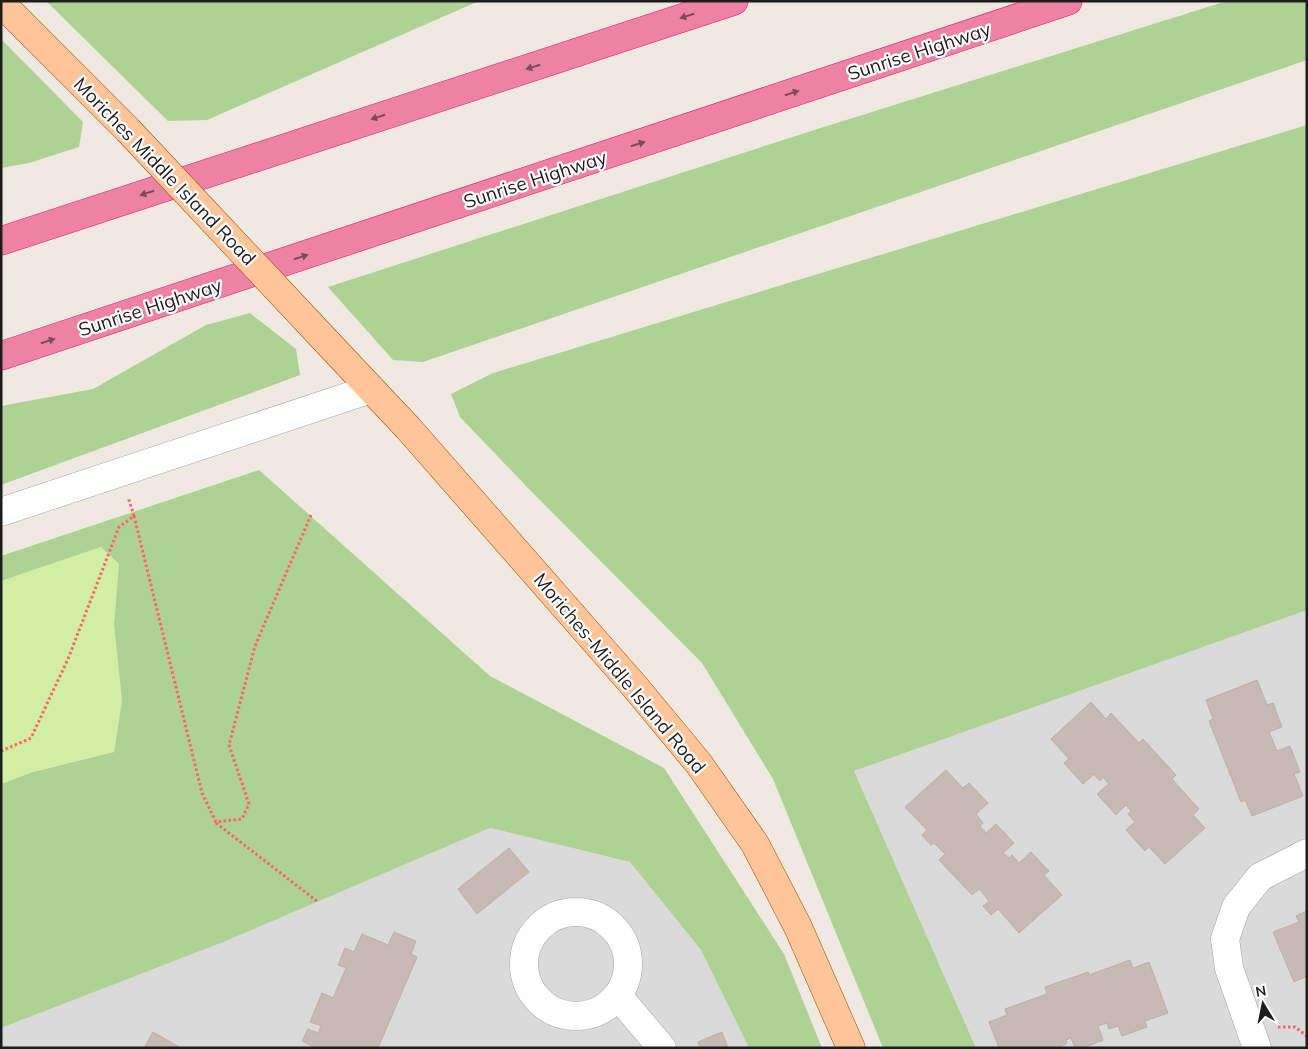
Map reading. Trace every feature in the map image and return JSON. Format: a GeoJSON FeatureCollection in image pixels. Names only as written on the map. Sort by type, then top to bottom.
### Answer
{"type":"FeatureCollection","features":[{"type":"Feature","properties":{"kind":"highway"},"geometry":{"type":"LineString","coordinates":[[1,241],[734,1]]}},
{"type":"Feature","properties":{"kind":"highway","name":"Sunrise Highway"},"geometry":{"type":"LineString","coordinates":[[1,356],[1068,1]]}},
{"type":"Feature","properties":{"kind":"main road","name":"Moriches Middle Island Road"},"geometry":{"type":"LineString","coordinates":[[1,3],[128,130],[326,341]]}},
{"type":"Feature","properties":{"kind":"main road","name":"Moriches-Middle Island Road"},"geometry":{"type":"LineString","coordinates":[[326,341],[408,428],[636,688],[699,764],[755,844],[798,927],[851,1048]]}},
{"type":"Feature","properties":{"kind":"street"},"geometry":{"type":"LineString","coordinates":[[1,512],[371,389]]}},
{"type":"Feature","properties":{"kind":"street"},"geometry":{"type":"LineString","coordinates":[[1257,1048],[1229,968],[1225,939],[1236,907],[1260,877],[1307,853]]}},
{"type":"Feature","properties":{"kind":"street"},"geometry":{"type":"LineString","coordinates":[[618,996],[662,1048]]}},
{"type":"Feature","properties":{"kind":"path"},"geometry":{"type":"LineString","coordinates":[[121,473],[134,516],[202,793],[216,822],[318,902]]}},
{"type":"Feature","properties":{"kind":"path"},"geometry":{"type":"LineString","coordinates":[[216,822],[242,819],[249,804],[229,745],[255,646],[311,515]]}},
{"type":"Feature","properties":{"kind":"path"},"geometry":{"type":"LineString","coordinates":[[1,751],[31,738],[68,658],[119,527],[134,516]]}},
{"type":"Feature","properties":{"kind":"shaded area"},"geometry":{"type":"Polygon","coordinates":[[[1307,610],[1307,1048],[976,1048],[854,771],[1307,610]]]}},
{"type":"Feature","properties":{"kind":"shaded area"},"geometry":{"type":"Polygon","coordinates":[[[490,828],[630,862],[701,950],[749,1048],[1,1048],[1,1028],[226,941],[490,828]]]}},
{"type":"Feature","properties":{"kind":"green space"},"geometry":{"type":"Polygon","coordinates":[[[46,1],[479,1],[207,120],[168,121],[46,1]]]}},
{"type":"Feature","properties":{"kind":"green space"},"geometry":{"type":"Polygon","coordinates":[[[1227,1],[1307,1],[1307,60],[423,362],[393,360],[328,287],[808,132],[1227,1]]]}},
{"type":"Feature","properties":{"kind":"green space"},"geometry":{"type":"Polygon","coordinates":[[[1,39],[83,122],[79,147],[29,163],[1,168],[1,39]]]}},
{"type":"Feature","properties":{"kind":"green space"},"geometry":{"type":"Polygon","coordinates":[[[1307,125],[1307,610],[854,771],[976,1048],[883,1048],[773,779],[702,663],[460,417],[451,394],[493,373],[1307,125]]]}},
{"type":"Feature","properties":{"kind":"green space"},"geometry":{"type":"Polygon","coordinates":[[[250,313],[296,349],[300,375],[1,485],[1,406],[93,389],[206,325],[250,313]]]}},
{"type":"Feature","properties":{"kind":"green space"},"geometry":{"type":"Polygon","coordinates":[[[259,470],[490,676],[664,768],[784,954],[822,1048],[749,1048],[701,950],[630,862],[490,828],[226,941],[1,1028],[1,784],[33,772],[114,752],[122,701],[114,624],[119,564],[101,547],[1,581],[1,556],[259,470]]]}},
{"type":"Feature","properties":{"kind":"green space"},"geometry":{"type":"Polygon","coordinates":[[[101,547],[119,564],[114,624],[122,701],[114,752],[33,772],[1,784],[1,581],[101,547]]]}},
{"type":"Feature","properties":{"kind":"building"},"geometry":{"type":"Polygon","coordinates":[[[1257,680],[1267,705],[1273,703],[1282,727],[1269,732],[1277,751],[1290,746],[1300,772],[1294,774],[1303,796],[1252,816],[1245,800],[1241,802],[1209,721],[1213,719],[1206,700],[1257,680]]]}},
{"type":"Feature","properties":{"kind":"building"},"geometry":{"type":"Polygon","coordinates":[[[1091,702],[1106,719],[1111,713],[1139,743],[1143,739],[1176,775],[1172,779],[1199,809],[1193,815],[1205,828],[1165,864],[1149,847],[1145,851],[1126,830],[1135,822],[1128,814],[1131,811],[1126,805],[1116,815],[1097,794],[1109,784],[1103,777],[1100,781],[1094,774],[1083,784],[1064,763],[1069,759],[1051,739],[1091,702]]]}},
{"type":"Feature","properties":{"kind":"building"},"geometry":{"type":"Polygon","coordinates":[[[946,770],[963,788],[969,783],[988,803],[976,814],[983,823],[980,826],[986,833],[996,824],[1014,843],[1003,853],[1009,858],[1012,855],[1019,863],[1031,852],[1049,871],[1044,875],[1062,895],[1019,933],[998,909],[991,915],[983,906],[989,901],[979,889],[972,895],[939,860],[945,854],[934,843],[931,845],[922,835],[927,830],[905,807],[946,770]]]}},
{"type":"Feature","properties":{"kind":"building"},"geometry":{"type":"Polygon","coordinates":[[[509,848],[529,872],[477,914],[458,889],[509,848]]]}},
{"type":"Feature","properties":{"kind":"building"},"geometry":{"type":"Polygon","coordinates":[[[1307,911],[1307,976],[1294,982],[1273,932],[1299,922],[1296,916],[1307,911]]]}},
{"type":"Feature","properties":{"kind":"building"},"geometry":{"type":"Polygon","coordinates":[[[394,932],[416,941],[411,954],[417,957],[378,1048],[311,1048],[312,1046],[302,1041],[308,1029],[318,1033],[321,1026],[310,1022],[322,993],[333,998],[346,968],[338,965],[345,948],[354,952],[362,934],[388,945],[394,932]]]}},
{"type":"Feature","properties":{"kind":"building"},"geometry":{"type":"Polygon","coordinates":[[[1130,960],[1133,968],[1149,962],[1168,1013],[1145,1021],[1147,1027],[1122,1036],[1118,1026],[1109,1029],[1107,1023],[1098,1026],[1103,1040],[1083,1048],[1075,1048],[1071,1038],[1066,1040],[1067,1043],[1058,1048],[999,1048],[989,1022],[1007,1015],[1005,1009],[1047,994],[1045,987],[1088,972],[1089,975],[1130,960]]]}},
{"type":"Feature","properties":{"kind":"building"},"geometry":{"type":"Polygon","coordinates":[[[153,1032],[181,1048],[144,1048],[153,1032]]]}},
{"type":"Feature","properties":{"kind":"building"},"geometry":{"type":"Polygon","coordinates":[[[722,1032],[728,1048],[700,1048],[698,1042],[722,1032]]]}}]}
